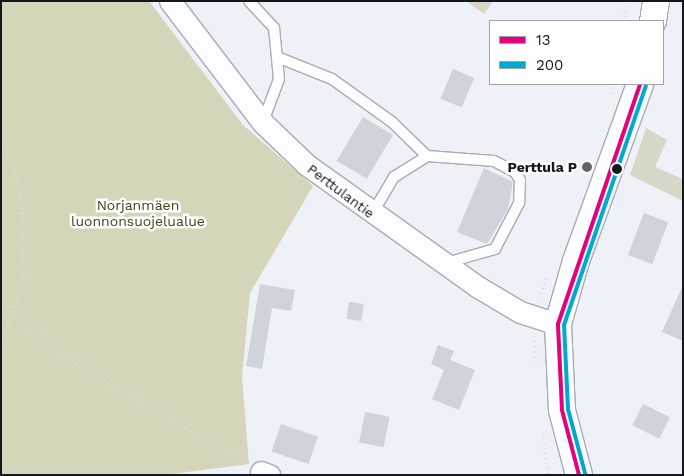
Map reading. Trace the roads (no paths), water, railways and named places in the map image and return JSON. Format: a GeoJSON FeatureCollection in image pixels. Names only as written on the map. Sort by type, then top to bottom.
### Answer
{"type":"FeatureCollection","features":[{"type":"Feature","properties":{"kind":"street","name":"Perttulantie"},"geometry":{"type":"LineString","coordinates":[[170,1],[263,123],[307,165],[372,214],[505,304],[558,324]]}},
{"type":"Feature","properties":{"kind":"street"},"geometry":{"type":"LineString","coordinates":[[652,20],[656,1]]}},
{"type":"Feature","properties":{"kind":"street"},"geometry":{"type":"LineString","coordinates":[[579,475],[562,410],[558,324],[576,261],[640,85]]}},
{"type":"Feature","properties":{"kind":"lane"},"geometry":{"type":"LineString","coordinates":[[249,1],[274,28],[279,79],[263,123]]}},
{"type":"Feature","properties":{"kind":"lane"},"geometry":{"type":"LineString","coordinates":[[276,58],[332,79],[392,122],[427,156]]}},
{"type":"Feature","properties":{"kind":"lane"},"geometry":{"type":"LineString","coordinates":[[372,214],[394,177],[427,156],[494,161],[520,180],[519,203],[495,249],[444,264]]}},
{"type":"Feature","properties":{"kind":"place","name":"Perttula P"},"geometry":{"type":"Point","coordinates":[587,167]}},
{"type":"Feature","properties":{"kind":"park label","name":"Norjanmäen luonnonsuojelualue"},"geometry":{"type":"Point","coordinates":[138,214]}}]}
